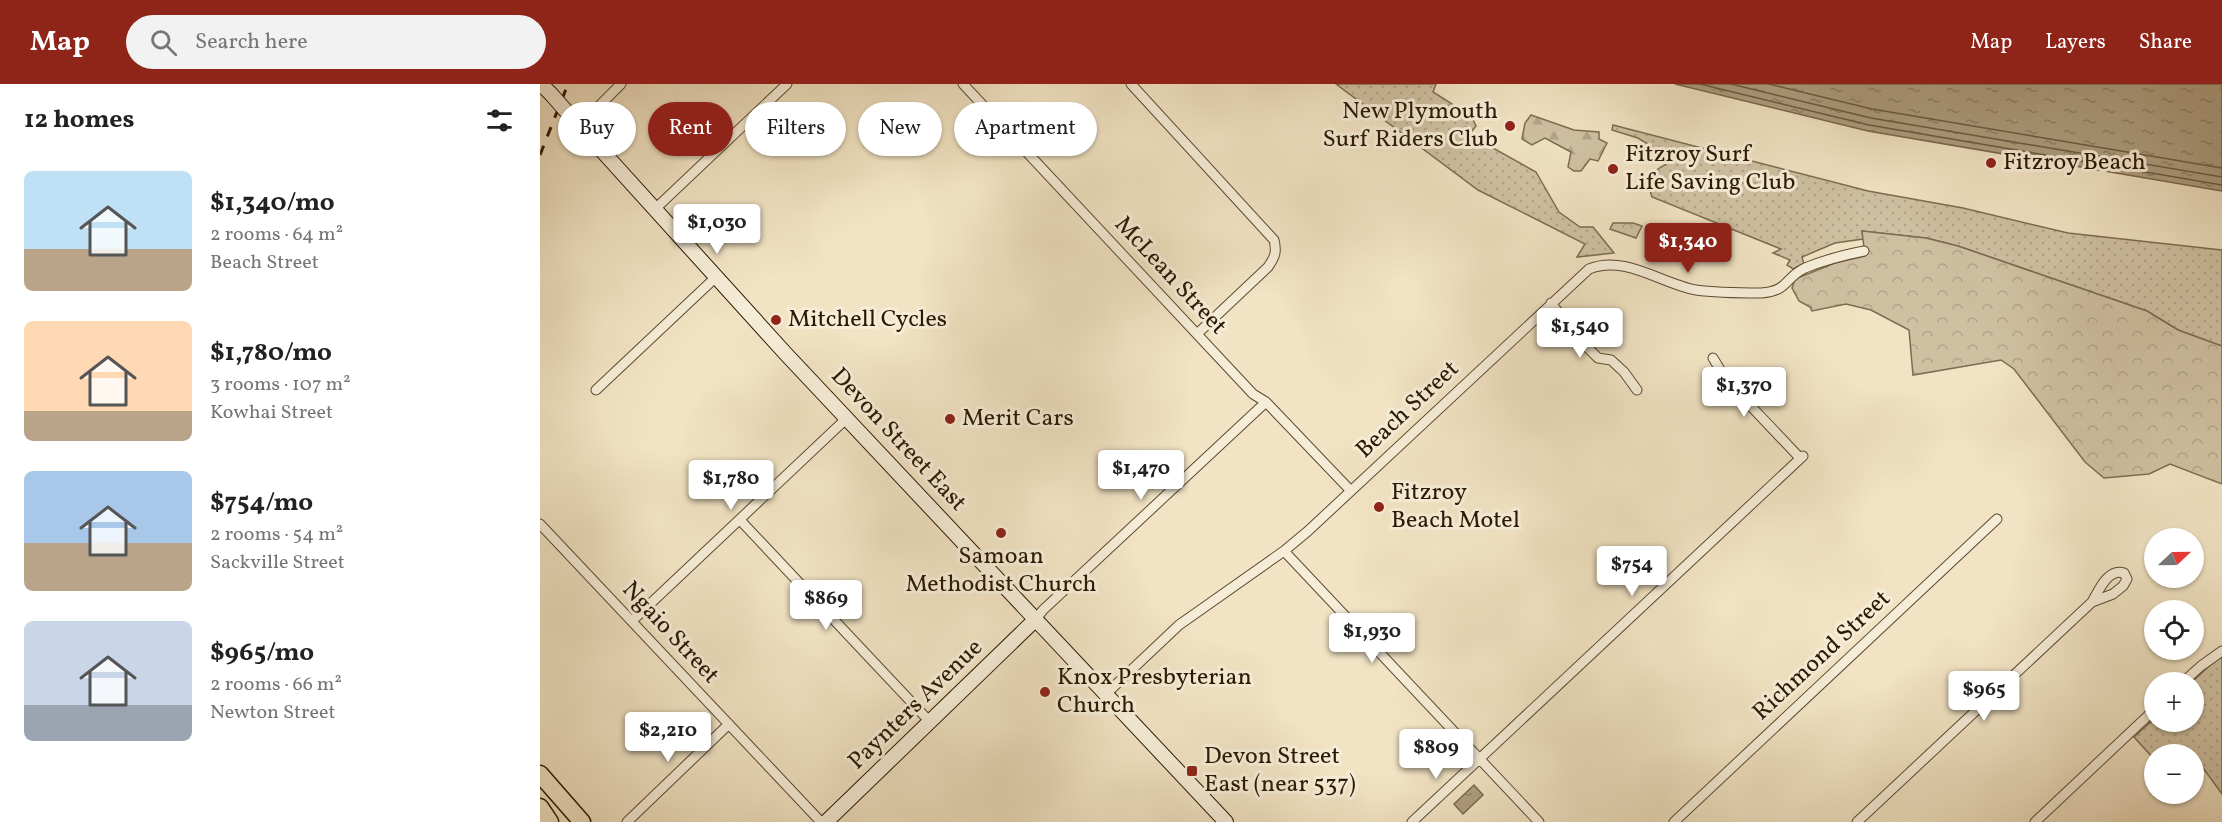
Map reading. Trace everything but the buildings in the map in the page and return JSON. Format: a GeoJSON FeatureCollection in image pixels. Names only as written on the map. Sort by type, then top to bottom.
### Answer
{"type":"FeatureCollection","features":[{"type":"Feature","properties":{"kind":"highway"},"geometry":{"type":"LineString","coordinates":[[540,774],[582,822]]}},
{"type":"Feature","properties":{"kind":"highway"},"geometry":{"type":"LineString","coordinates":[[540,807],[550,822]]}},
{"type":"Feature","properties":{"kind":"main road","name":"Devon Street East"},"geometry":{"type":"LineString","coordinates":[[546,89],[558,102]]}},
{"type":"Feature","properties":{"kind":"main road","name":"Devon Street East"},"geometry":{"type":"LineString","coordinates":[[607,156],[654,210],[847,418],[1226,822]]}},
{"type":"Feature","properties":{"kind":"main road","name":"Paynters Avenue"},"geometry":{"type":"LineString","coordinates":[[826,822],[1036,620]]}},
{"type":"Feature","properties":{"kind":"street"},"geometry":{"type":"LineString","coordinates":[[603,102],[621,84]]}},
{"type":"Feature","properties":{"kind":"street"},"geometry":{"type":"LineString","coordinates":[[654,210],[787,84]]}},
{"type":"Feature","properties":{"kind":"street","name":"McLean Street"},"geometry":{"type":"LineString","coordinates":[[963,84],[1253,394],[1266,402],[1351,491]]}},
{"type":"Feature","properties":{"kind":"street"},"geometry":{"type":"LineString","coordinates":[[1131,84],[1274,240],[1276,250],[1268,267],[1197,334]]}},
{"type":"Feature","properties":{"kind":"street","name":"Beach Street"},"geometry":{"type":"LineString","coordinates":[[1106,694],[1179,625],[1284,551],[1589,269],[1607,264],[1629,268],[1693,290],[1771,292],[1784,287],[1793,275],[1803,269],[1864,251]]}},
{"type":"Feature","properties":{"kind":"street"},"geometry":{"type":"LineString","coordinates":[[597,390],[716,277]]}},
{"type":"Feature","properties":{"kind":"street"},"geometry":{"type":"LineString","coordinates":[[1551,303],[1598,358],[1611,360],[1624,372],[1637,390]]}},
{"type":"Feature","properties":{"kind":"street"},"geometry":{"type":"LineString","coordinates":[[1412,822],[1801,457],[1727,381],[1713,358]]}},
{"type":"Feature","properties":{"kind":"street"},"geometry":{"type":"LineString","coordinates":[[1036,620],[1052,602],[1266,402]]}},
{"type":"Feature","properties":{"kind":"street"},"geometry":{"type":"LineString","coordinates":[[632,621],[847,418]]}},
{"type":"Feature","properties":{"kind":"street","name":"Richmond Street"},"geometry":{"type":"LineString","coordinates":[[1674,822],[1997,519]]}},
{"type":"Feature","properties":{"kind":"street"},"geometry":{"type":"LineString","coordinates":[[740,520],[931,723]]}},
{"type":"Feature","properties":{"kind":"street","name":"Ngaio Street"},"geometry":{"type":"LineString","coordinates":[[540,524],[821,822]]}},
{"type":"Feature","properties":{"kind":"street"},"geometry":{"type":"LineString","coordinates":[[1284,551],[1539,822]]}},
{"type":"Feature","properties":{"kind":"street"},"geometry":{"type":"LineString","coordinates":[[1857,822],[2092,602]]}},
{"type":"Feature","properties":{"kind":"street"},"geometry":{"type":"LineString","coordinates":[[2196,672],[2222,651]]}},
{"type":"Feature","properties":{"kind":"street"},"geometry":{"type":"LineString","coordinates":[[2035,822],[2144,719]]}},
{"type":"Feature","properties":{"kind":"street"},"geometry":{"type":"LineString","coordinates":[[627,822],[729,724]]}},
{"type":"Feature","properties":{"kind":"green space"},"geometry":{"type":"Polygon","coordinates":[[[1336,84],[1436,84],[1433,92],[1471,116],[1476,126],[1472,131],[1466,127],[1464,132],[1536,172],[1559,212],[1580,227],[1593,227],[1614,253],[1577,257],[1585,244],[1478,190],[1336,84]]]}},
{"type":"Feature","properties":{"kind":"green space"},"geometry":{"type":"Polygon","coordinates":[[[1531,115],[1574,130],[1599,132],[1599,139],[1607,143],[1598,161],[1590,159],[1581,171],[1574,171],[1568,167],[1571,152],[1545,138],[1532,145],[1522,139],[1525,123],[1531,115]]]}},
{"type":"Feature","properties":{"kind":"green space"},"geometry":{"type":"Polygon","coordinates":[[[1613,125],[1868,191],[1963,208],[2068,233],[2222,250],[2222,346],[2178,330],[2147,311],[1958,246],[1926,238],[1862,231],[1863,239],[1835,243],[1802,257],[1804,264],[1793,269],[1787,265],[1790,260],[1773,253],[1781,249],[1652,197],[1649,183],[1651,177],[1658,169],[1674,160],[1638,138],[1612,130],[1613,125]]]}},
{"type":"Feature","properties":{"kind":"green space"},"geometry":{"type":"Polygon","coordinates":[[[1613,223],[1633,223],[1642,226],[1636,238],[1610,229],[1613,223]]]}},
{"type":"Feature","properties":{"kind":"green space"},"geometry":{"type":"Polygon","coordinates":[[[1862,231],[1926,238],[1958,246],[2147,311],[2178,330],[2222,346],[2222,484],[2170,464],[2149,474],[2104,478],[2085,462],[2014,369],[2001,360],[1913,375],[1909,330],[1871,310],[1846,304],[1812,311],[1810,307],[1799,301],[1792,288],[1795,279],[1835,263],[1865,256],[1862,231]]]}},
{"type":"Feature","properties":{"kind":"green space"},"geometry":{"type":"Polygon","coordinates":[[[2222,654],[2222,794],[2204,769],[2204,744],[2144,744],[2144,748],[2134,737],[2144,728],[2144,732],[2204,732],[2203,672],[2222,654]]]}},
{"type":"Feature","properties":{"kind":"water"},"geometry":{"type":"Polygon","coordinates":[[[1675,84],[2222,84],[2222,191],[1868,131],[1675,84]]]}},
{"type":"Feature","properties":{"kind":"water"},"geometry":{"type":"Polygon","coordinates":[[[1474,785],[1483,795],[1463,814],[1454,804],[1474,785]]]}},
{"type":"Feature","properties":{"kind":"railway"},"geometry":{"type":"LineString","coordinates":[[540,155],[568,84]]}},
{"type":"Feature","properties":{"kind":"place","name":"New Plymouth Surf Riders Club"},"geometry":{"type":"Point","coordinates":[1510,126]}},
{"type":"Feature","properties":{"kind":"place","name":"Fitzroy Beach"},"geometry":{"type":"Point","coordinates":[1991,163]}},
{"type":"Feature","properties":{"kind":"place","name":"Fitzroy Surf Life Saving Club"},"geometry":{"type":"Point","coordinates":[1613,169]}},
{"type":"Feature","properties":{"kind":"place","name":"Mitchell Cycles"},"geometry":{"type":"Point","coordinates":[776,320]}},
{"type":"Feature","properties":{"kind":"place","name":"Merit Cars"},"geometry":{"type":"Point","coordinates":[950,419]}},
{"type":"Feature","properties":{"kind":"place","name":"Fitzroy Beach Motel"},"geometry":{"type":"Point","coordinates":[1379,507]}},
{"type":"Feature","properties":{"kind":"place","name":"Samoan Methodist Church"},"geometry":{"type":"Point","coordinates":[1001,533]}},
{"type":"Feature","properties":{"kind":"place","name":"Knox Presbyterian Church"},"geometry":{"type":"Point","coordinates":[1045,692]}},
{"type":"Feature","properties":{"kind":"place","name":"Devon Street East (near 537)"},"geometry":{"type":"Point","coordinates":[1192,771]}}]}
